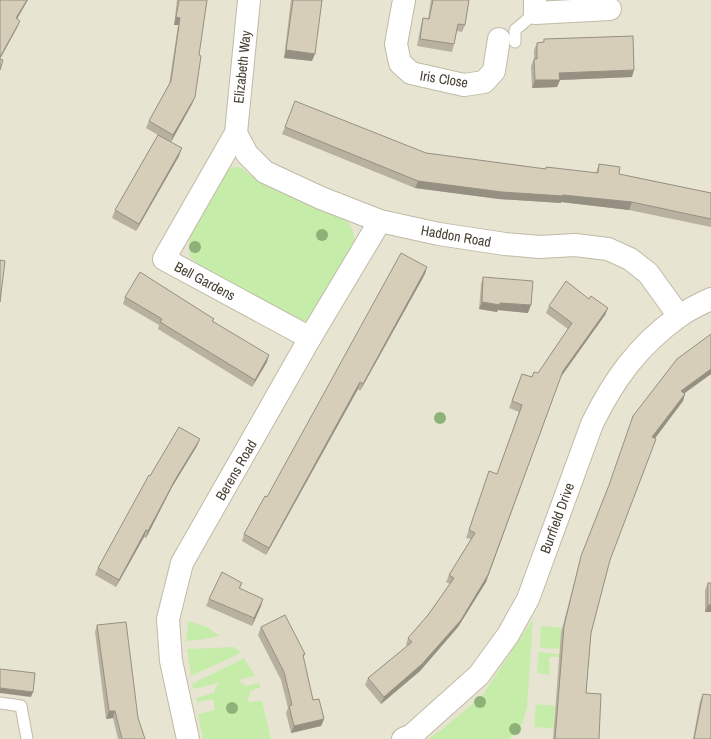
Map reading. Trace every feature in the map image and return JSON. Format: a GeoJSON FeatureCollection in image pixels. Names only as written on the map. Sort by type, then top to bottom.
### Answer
{"type":"FeatureCollection","features":[{"type":"Feature","properties":{"kind":"street","name":"Elizabeth Way"},"geometry":{"type":"LineString","coordinates":[[236,133],[249,0]]}},
{"type":"Feature","properties":{"kind":"street","name":"Iris Close"},"geometry":{"type":"LineString","coordinates":[[404,0],[396,44],[400,63],[411,74],[464,85],[484,82],[494,71],[507,40]]}},
{"type":"Feature","properties":{"kind":"street"},"geometry":{"type":"LineString","coordinates":[[535,6],[610,9]]}},
{"type":"Feature","properties":{"kind":"street","name":"Haddon Road"},"geometry":{"type":"LineString","coordinates":[[236,133],[246,154],[265,172],[321,198],[380,221],[439,234],[505,244],[540,247],[575,245],[608,249],[630,260],[648,274],[679,316]]}},
{"type":"Feature","properties":{"kind":"street","name":"Bell Gardens"},"geometry":{"type":"LineString","coordinates":[[236,133],[164,259],[310,338]]}},
{"type":"Feature","properties":{"kind":"street","name":"Berens Road"},"geometry":{"type":"LineString","coordinates":[[188,739],[171,661],[168,619],[180,569],[310,338],[380,221]]}},
{"type":"Feature","properties":{"kind":"street","name":"Burrfield Drive"},"geometry":{"type":"LineString","coordinates":[[403,739],[412,735],[475,680],[508,635],[528,599],[592,424],[605,397],[620,374],[642,348],[679,316],[711,299]]}},
{"type":"Feature","properties":{"kind":"lane"},"geometry":{"type":"LineString","coordinates":[[507,40],[535,6]]}},
{"type":"Feature","properties":{"kind":"lane"},"geometry":{"type":"LineString","coordinates":[[0,703],[21,706],[28,739]]}},
{"type":"Feature","properties":{"kind":"shaded area"},"geometry":{"type":"Polygon","coordinates":[[[0,0],[711,0],[711,739],[0,739],[0,0]]]}},
{"type":"Feature","properties":{"kind":"green space"},"geometry":{"type":"Polygon","coordinates":[[[228,168],[242,168],[248,174],[286,193],[340,217],[349,223],[353,231],[355,241],[310,319],[303,322],[294,322],[201,266],[190,257],[189,245],[191,233],[201,210],[228,168]]]}},
{"type":"Feature","properties":{"kind":"green space"},"geometry":{"type":"Polygon","coordinates":[[[533,619],[527,707],[523,721],[513,736],[509,739],[428,739],[440,731],[482,696],[533,619]]]}},
{"type":"Feature","properties":{"kind":"green space"},"geometry":{"type":"Polygon","coordinates":[[[188,621],[207,627],[220,636],[186,641],[188,621]]]}},
{"type":"Feature","properties":{"kind":"green space"},"geometry":{"type":"Polygon","coordinates":[[[541,626],[568,628],[569,630],[562,630],[560,649],[540,648],[541,626]]]}},
{"type":"Feature","properties":{"kind":"green space"},"geometry":{"type":"Polygon","coordinates":[[[234,647],[241,653],[191,676],[187,649],[234,647]]]}},
{"type":"Feature","properties":{"kind":"green space"},"geometry":{"type":"Polygon","coordinates":[[[539,652],[560,654],[559,657],[549,657],[550,675],[537,673],[539,652]]]}},
{"type":"Feature","properties":{"kind":"green space"},"geometry":{"type":"Polygon","coordinates":[[[244,658],[255,676],[238,680],[246,686],[259,683],[260,688],[250,691],[247,702],[262,701],[271,739],[203,739],[198,714],[215,710],[213,699],[197,702],[196,698],[214,693],[216,687],[220,683],[193,689],[192,684],[244,658]]]}},
{"type":"Feature","properties":{"kind":"green space"},"geometry":{"type":"Polygon","coordinates":[[[536,704],[555,706],[553,726],[557,729],[534,727],[536,704]]]}},
{"type":"Feature","properties":{"kind":"building"},"geometry":{"type":"Polygon","coordinates":[[[0,0],[27,0],[16,18],[20,21],[0,57],[0,0]]]}},
{"type":"Feature","properties":{"kind":"building"},"geometry":{"type":"Polygon","coordinates":[[[179,0],[207,0],[195,97],[173,135],[149,121],[171,81],[180,18],[176,17],[179,0]]]}},
{"type":"Feature","properties":{"kind":"building"},"geometry":{"type":"Polygon","coordinates":[[[293,0],[322,0],[315,54],[286,50],[293,0]]]}},
{"type":"Feature","properties":{"kind":"building"},"geometry":{"type":"Polygon","coordinates":[[[433,0],[469,0],[465,25],[458,24],[454,44],[420,39],[423,18],[429,19],[433,0]]]}},
{"type":"Feature","properties":{"kind":"building"},"geometry":{"type":"Polygon","coordinates":[[[633,36],[634,70],[559,73],[560,80],[535,80],[534,59],[537,59],[537,43],[544,42],[544,39],[633,36]]]}},
{"type":"Feature","properties":{"kind":"building"},"geometry":{"type":"Polygon","coordinates":[[[0,59],[3,60],[0,70],[0,59]]]}},
{"type":"Feature","properties":{"kind":"building"},"geometry":{"type":"Polygon","coordinates":[[[295,101],[426,153],[546,169],[546,167],[598,173],[599,164],[620,167],[619,174],[711,193],[711,219],[632,202],[563,195],[502,192],[418,181],[285,127],[295,101]]]}},
{"type":"Feature","properties":{"kind":"building"},"geometry":{"type":"Polygon","coordinates":[[[158,135],[182,148],[139,224],[115,210],[158,135]]]}},
{"type":"Feature","properties":{"kind":"building"},"geometry":{"type":"Polygon","coordinates":[[[401,253],[427,267],[363,384],[360,382],[269,548],[244,534],[265,496],[267,497],[401,253]]]}},
{"type":"Feature","properties":{"kind":"building"},"geometry":{"type":"Polygon","coordinates":[[[0,260],[5,261],[0,302],[0,260]]]}},
{"type":"Feature","properties":{"kind":"building"},"geometry":{"type":"Polygon","coordinates":[[[140,272],[214,319],[212,321],[269,355],[255,380],[160,322],[162,319],[125,297],[140,272]]]}},
{"type":"Feature","properties":{"kind":"building"},"geometry":{"type":"Polygon","coordinates":[[[483,277],[533,281],[531,305],[500,303],[500,305],[482,302],[483,277]]]}},
{"type":"Feature","properties":{"kind":"building"},"geometry":{"type":"Polygon","coordinates":[[[566,281],[589,299],[591,296],[608,308],[563,371],[488,575],[461,620],[422,664],[384,697],[368,678],[412,642],[408,638],[428,615],[454,578],[449,575],[475,533],[469,530],[489,471],[497,474],[522,405],[512,401],[522,374],[532,377],[534,372],[538,373],[572,323],[549,306],[566,281]]]}},
{"type":"Feature","properties":{"kind":"building"},"geometry":{"type":"Polygon","coordinates":[[[711,334],[711,369],[681,391],[685,394],[652,437],[656,439],[610,560],[591,633],[586,693],[601,694],[599,739],[555,739],[564,626],[581,556],[609,485],[633,416],[677,359],[711,334]]]}},
{"type":"Feature","properties":{"kind":"building"},"geometry":{"type":"Polygon","coordinates":[[[179,427],[200,439],[175,480],[148,531],[146,530],[119,580],[98,568],[149,475],[150,476],[179,427]]]}},
{"type":"Feature","properties":{"kind":"building"},"geometry":{"type":"Polygon","coordinates":[[[222,572],[242,583],[239,588],[263,599],[254,618],[209,599],[222,572]]]}},
{"type":"Feature","properties":{"kind":"building"},"geometry":{"type":"Polygon","coordinates":[[[708,583],[711,583],[711,605],[708,605],[708,583]]]}},
{"type":"Feature","properties":{"kind":"building"},"geometry":{"type":"Polygon","coordinates":[[[285,615],[305,654],[303,655],[313,700],[319,699],[324,719],[294,726],[289,706],[292,705],[284,672],[261,627],[285,615]]]}},
{"type":"Feature","properties":{"kind":"building"},"geometry":{"type":"Polygon","coordinates":[[[126,622],[138,718],[145,739],[122,739],[115,711],[109,711],[97,625],[126,622]]]}},
{"type":"Feature","properties":{"kind":"building"},"geometry":{"type":"Polygon","coordinates":[[[0,669],[35,673],[33,692],[0,688],[0,669]]]}},
{"type":"Feature","properties":{"kind":"building"},"geometry":{"type":"Polygon","coordinates":[[[703,694],[711,695],[711,739],[694,739],[703,694]]]}}]}
